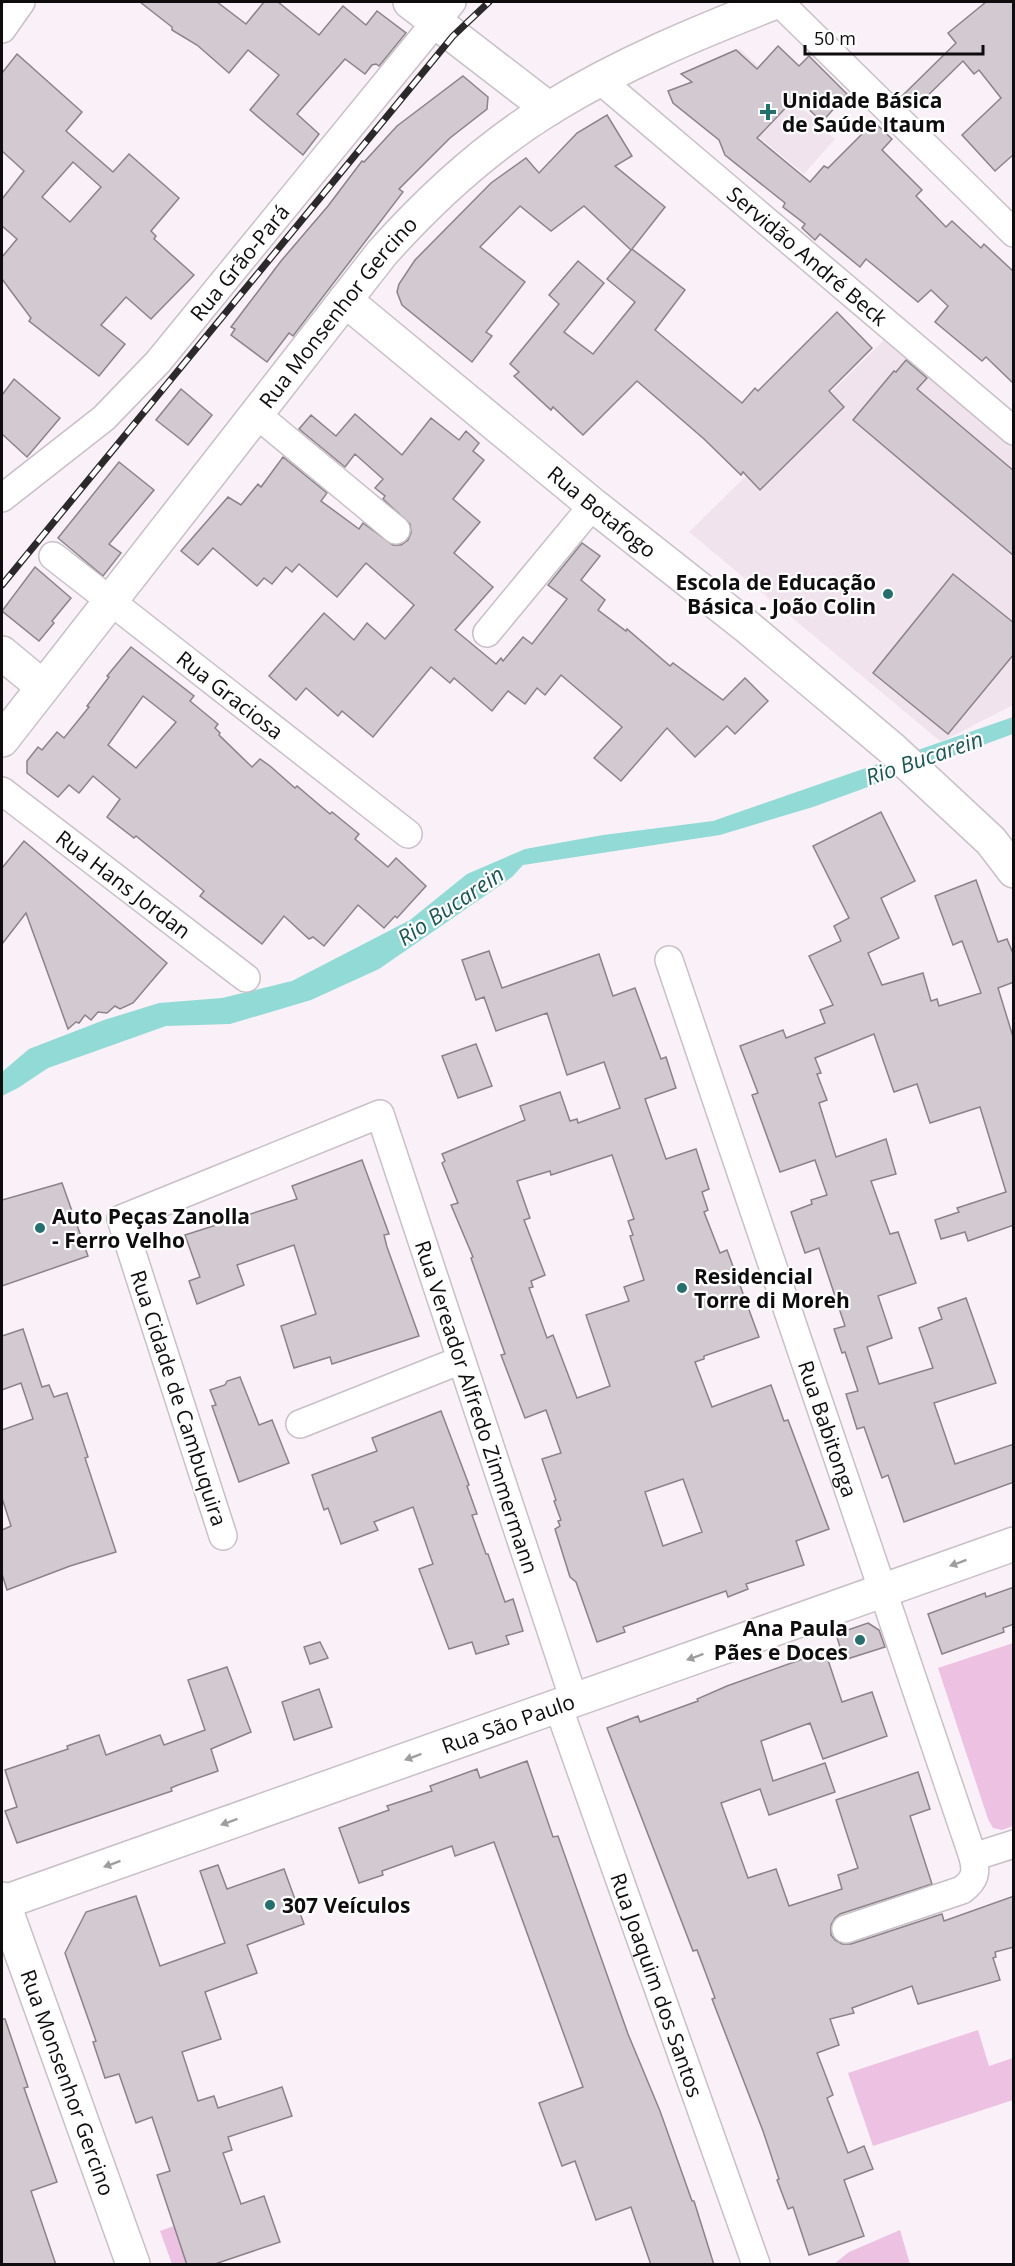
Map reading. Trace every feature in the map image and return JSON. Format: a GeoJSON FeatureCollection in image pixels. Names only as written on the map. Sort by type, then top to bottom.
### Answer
{"type":"FeatureCollection","features":[{"type":"Feature","properties":{"kind":"main road"},"geometry":{"type":"LineString","coordinates":[[410,2],[443,11],[549,109]]}},
{"type":"Feature","properties":{"kind":"main road","name":"Rua Monsenhor Gercino"},"geometry":{"type":"LineString","coordinates":[[2,740],[382,253],[441,191],[488,153],[549,109],[600,80],[647,56],[777,2]]}},
{"type":"Feature","properties":{"kind":"main road","name":"Rua Botafogo"},"geometry":{"type":"LineString","coordinates":[[345,300],[593,505],[745,625],[891,748],[991,841],[1014,871]]}},
{"type":"Feature","properties":{"kind":"main road"},"geometry":{"type":"LineString","coordinates":[[2,653],[43,687]]}},
{"type":"Feature","properties":{"kind":"main road","name":"Rua São Paulo"},"geometry":{"type":"LineString","coordinates":[[2,1902],[1014,1544]]}},
{"type":"Feature","properties":{"kind":"main road","name":"Rua Monsenhor Gercino"},"geometry":{"type":"LineString","coordinates":[[2,1902],[133,2265]]}},
{"type":"Feature","properties":{"kind":"street"},"geometry":{"type":"LineString","coordinates":[[2,29],[21,2]]}},
{"type":"Feature","properties":{"kind":"street"},"geometry":{"type":"LineString","coordinates":[[777,2],[1014,233]]}},
{"type":"Feature","properties":{"kind":"street","name":"Rua Grão-Pará"},"geometry":{"type":"LineString","coordinates":[[2,498],[104,418],[158,362],[443,11]]}},
{"type":"Feature","properties":{"kind":"street","name":"Servidão André Beck"},"geometry":{"type":"LineString","coordinates":[[600,80],[1014,431]]}},
{"type":"Feature","properties":{"kind":"street"},"geometry":{"type":"LineString","coordinates":[[256,414],[396,530]]}},
{"type":"Feature","properties":{"kind":"street"},"geometry":{"type":"LineString","coordinates":[[487,633],[593,505]]}},
{"type":"Feature","properties":{"kind":"street","name":"Rua Graciosa"},"geometry":{"type":"LineString","coordinates":[[53,556],[408,834]]}},
{"type":"Feature","properties":{"kind":"street","name":"Rua Hans Jordan"},"geometry":{"type":"LineString","coordinates":[[2,791],[246,978]]}},
{"type":"Feature","properties":{"kind":"street","name":"Rua Babitonga"},"geometry":{"type":"LineString","coordinates":[[669,960],[973,1857]]}},
{"type":"Feature","properties":{"kind":"street","name":"Rua Vereador Alfredo Zimmermann"},"geometry":{"type":"LineString","coordinates":[[380,1114],[461,1360],[566,1703]]}},
{"type":"Feature","properties":{"kind":"street","name":"Rua Cidade de Cambuquira"},"geometry":{"type":"LineString","coordinates":[[223,1536],[121,1219],[380,1114]]}},
{"type":"Feature","properties":{"kind":"street"},"geometry":{"type":"LineString","coordinates":[[300,1424],[461,1360]]}},
{"type":"Feature","properties":{"kind":"street","name":"Rua Joaquim dos Santos"},"geometry":{"type":"LineString","coordinates":[[566,1703],[756,2265]]}},
{"type":"Feature","properties":{"kind":"street"},"geometry":{"type":"LineString","coordinates":[[846,1929],[962,1890],[972,1882],[976,1871],[973,1857],[1014,1844]]}},
{"type":"Feature","properties":{"kind":"shaded area","name":"Unidade Básica de Saúde Itaum"},"geometry":{"type":"Polygon","coordinates":[[[740,49],[835,139],[804,174],[681,74],[740,49]]]}},
{"type":"Feature","properties":{"kind":"shaded area","name":"Escola de Educação Básica - João Colin"},"geometry":{"type":"Polygon","coordinates":[[[889,335],[1013,440],[1013,705],[941,742],[689,532],[889,335]]]}},
{"type":"Feature","properties":{"kind":"shaded area"},"geometry":{"type":"Polygon","coordinates":[[[1013,1643],[1013,1826],[1002,1830],[993,1828],[988,1819],[938,1668],[1013,1643]]]}},
{"type":"Feature","properties":{"kind":"shaded area"},"geometry":{"type":"Polygon","coordinates":[[[978,2030],[989,2066],[1013,2058],[1013,2100],[873,2146],[848,2073],[978,2030]]]}},
{"type":"Feature","properties":{"kind":"shaded area"},"geometry":{"type":"Polygon","coordinates":[[[174,2226],[187,2264],[172,2264],[160,2231],[174,2226]]]}},
{"type":"Feature","properties":{"kind":"shaded area"},"geometry":{"type":"Polygon","coordinates":[[[900,2230],[910,2264],[834,2264],[849,2252],[900,2230]]]}},
{"type":"Feature","properties":{"kind":"water","name":"Rio Bucarein"},"geometry":{"type":"Polygon","coordinates":[[[1013,717],[1013,734],[813,807],[720,835],[523,865],[512,877],[379,969],[311,1000],[230,1024],[166,1026],[48,1068],[2,1096],[2,1072],[29,1049],[104,1020],[159,1003],[222,998],[292,981],[410,920],[467,874],[525,849],[603,835],[713,821],[1013,717]]]}},
{"type":"Feature","properties":{"kind":"building"},"geometry":{"type":"Polygon","coordinates":[[[140,2],[217,2],[246,24],[264,2],[278,2],[319,35],[343,6],[366,25],[377,11],[406,33],[379,66],[372,65],[365,74],[345,59],[297,114],[319,134],[303,155],[250,110],[279,75],[248,50],[229,73],[197,45],[172,30],[172,27],[140,2]]]}},
{"type":"Feature","properties":{"kind":"building"},"geometry":{"type":"Polygon","coordinates":[[[986,2],[1014,2],[1014,154],[995,171],[962,135],[1001,98],[979,70],[974,74],[963,61],[914,109],[902,96],[956,43],[948,33],[986,2]]]}},
{"type":"Feature","properties":{"kind":"building"},"geometry":{"type":"Polygon","coordinates":[[[778,46],[799,66],[809,56],[847,94],[822,122],[796,97],[757,138],[810,182],[824,166],[828,168],[874,122],[892,139],[882,150],[922,190],[916,196],[946,227],[952,221],[981,248],[984,244],[1014,272],[1014,384],[986,357],[982,361],[935,322],[948,306],[931,290],[918,302],[866,259],[860,267],[820,234],[815,240],[802,228],[805,224],[783,207],[785,203],[725,155],[719,140],[673,103],[668,91],[692,82],[681,74],[736,50],[757,69],[778,46]]]}},
{"type":"Feature","properties":{"kind":"building"},"geometry":{"type":"Polygon","coordinates":[[[17,54],[82,112],[66,131],[113,172],[129,154],[179,198],[151,231],[156,236],[154,239],[194,275],[151,319],[126,297],[101,325],[125,344],[99,376],[29,321],[31,318],[2,279],[2,257],[17,239],[2,226],[2,199],[24,171],[2,151],[2,73],[17,54]],[[73,162],[42,197],[70,222],[101,187],[73,162]]]}},
{"type":"Feature","properties":{"kind":"building"},"geometry":{"type":"Polygon","coordinates":[[[463,76],[488,97],[487,109],[450,138],[399,189],[403,192],[293,336],[289,333],[267,362],[231,335],[235,329],[231,327],[362,161],[364,162],[397,126],[463,76]]]}},
{"type":"Feature","properties":{"kind":"building"},"geometry":{"type":"Polygon","coordinates":[[[607,115],[632,156],[615,166],[665,207],[632,249],[685,290],[655,330],[742,403],[755,388],[758,391],[837,312],[872,348],[829,391],[844,407],[760,490],[743,472],[741,475],[704,439],[637,381],[583,435],[514,376],[519,372],[510,364],[559,304],[549,295],[578,261],[604,283],[564,332],[593,354],[635,302],[607,279],[631,250],[584,206],[551,231],[520,206],[480,247],[525,282],[486,332],[492,336],[472,362],[402,305],[397,292],[399,284],[415,260],[491,183],[526,158],[539,173],[577,133],[607,115]]]}},
{"type":"Feature","properties":{"kind":"building"},"geometry":{"type":"Polygon","coordinates":[[[906,360],[927,378],[917,389],[1014,471],[1014,556],[853,420],[906,360]]]}},
{"type":"Feature","properties":{"kind":"building"},"geometry":{"type":"Polygon","coordinates":[[[14,379],[60,418],[27,457],[2,434],[2,395],[14,379]]]}},
{"type":"Feature","properties":{"kind":"building"},"geometry":{"type":"Polygon","coordinates":[[[181,389],[212,415],[188,445],[156,420],[181,389]]]}},
{"type":"Feature","properties":{"kind":"building"},"geometry":{"type":"Polygon","coordinates":[[[355,414],[402,455],[431,418],[459,440],[466,431],[479,443],[473,451],[484,460],[453,499],[480,522],[454,553],[493,587],[455,630],[496,664],[501,658],[503,661],[523,637],[532,644],[567,599],[548,585],[582,543],[600,556],[581,580],[605,600],[598,610],[626,631],[627,629],[670,666],[673,663],[723,700],[745,678],[768,701],[735,734],[727,726],[695,757],[667,728],[621,781],[594,758],[622,727],[561,675],[545,695],[537,688],[525,704],[508,691],[492,711],[454,678],[450,683],[431,667],[373,737],[342,711],[338,716],[306,688],[296,700],[269,676],[324,613],[354,640],[367,623],[385,639],[414,605],[366,563],[337,597],[299,564],[292,572],[286,567],[272,584],[264,578],[257,586],[213,548],[198,565],[181,551],[228,497],[241,505],[258,484],[261,487],[283,457],[327,493],[321,501],[359,529],[363,523],[393,545],[401,545],[408,540],[411,533],[410,524],[383,499],[385,496],[375,488],[383,479],[355,454],[345,467],[299,429],[311,415],[336,436],[355,414]]]}},
{"type":"Feature","properties":{"kind":"building"},"geometry":{"type":"Polygon","coordinates":[[[119,462],[154,490],[109,544],[121,553],[103,576],[58,538],[119,462]]]}},
{"type":"Feature","properties":{"kind":"building"},"geometry":{"type":"Polygon","coordinates":[[[35,567],[71,598],[39,641],[2,611],[35,567]]]}},
{"type":"Feature","properties":{"kind":"building"},"geometry":{"type":"Polygon","coordinates":[[[953,574],[1014,623],[1014,654],[948,734],[873,673],[953,574]]]}},
{"type":"Feature","properties":{"kind":"building"},"geometry":{"type":"Polygon","coordinates":[[[131,647],[194,696],[190,701],[218,724],[215,728],[220,733],[219,735],[252,767],[260,759],[295,788],[297,786],[330,814],[332,812],[359,834],[355,839],[388,867],[396,858],[426,886],[397,918],[395,916],[384,928],[358,905],[324,946],[313,937],[309,939],[284,916],[262,944],[200,896],[204,891],[136,836],[134,838],[107,817],[120,799],[93,776],[79,793],[69,785],[58,797],[27,773],[27,761],[38,747],[42,750],[57,732],[64,738],[89,707],[87,706],[109,677],[107,676],[131,647]],[[143,696],[108,745],[136,768],[176,722],[143,696]]]}},
{"type":"Feature","properties":{"kind":"building"},"geometry":{"type":"Polygon","coordinates":[[[881,812],[915,881],[881,898],[899,938],[868,953],[882,985],[923,973],[931,1001],[937,999],[939,1006],[981,993],[962,941],[953,945],[935,896],[976,880],[998,942],[1007,939],[1014,956],[1014,982],[998,988],[1014,1040],[1014,1225],[968,1241],[965,1232],[941,1239],[935,1220],[959,1212],[957,1208],[1006,1192],[980,1107],[930,1123],[917,1084],[894,1092],[874,1034],[815,1058],[821,1073],[817,1074],[827,1100],[819,1103],[836,1157],[886,1139],[896,1174],[871,1181],[890,1234],[898,1232],[916,1283],[878,1296],[892,1338],[867,1347],[879,1384],[933,1368],[919,1328],[942,1319],[938,1308],[966,1298],[996,1383],[934,1403],[955,1464],[1014,1444],[1014,1482],[904,1522],[888,1475],[882,1478],[864,1427],[857,1429],[846,1394],[858,1391],[845,1352],[842,1353],[834,1329],[845,1326],[819,1248],[805,1253],[791,1212],[812,1204],[811,1200],[827,1195],[815,1160],[780,1172],[752,1095],[758,1093],[740,1046],[783,1030],[786,1038],[825,1023],[820,1010],[833,1005],[809,956],[841,941],[834,926],[849,918],[813,846],[881,812]]]}},
{"type":"Feature","properties":{"kind":"building"},"geometry":{"type":"Polygon","coordinates":[[[24,841],[167,963],[133,1003],[120,1009],[115,1006],[107,1013],[98,1012],[91,1020],[85,1015],[79,1023],[76,1022],[68,1029],[26,913],[2,944],[2,868],[24,841]]]}},
{"type":"Feature","properties":{"kind":"building"},"geometry":{"type":"Polygon","coordinates":[[[489,951],[502,988],[599,954],[613,996],[635,988],[661,1059],[666,1057],[676,1088],[645,1099],[666,1159],[696,1149],[709,1189],[702,1192],[708,1210],[704,1212],[720,1253],[727,1250],[759,1337],[704,1356],[704,1359],[695,1362],[712,1407],[771,1385],[784,1421],[788,1420],[829,1529],[796,1541],[804,1565],[746,1584],[748,1589],[728,1597],[726,1591],[623,1627],[625,1632],[597,1642],[576,1582],[570,1577],[555,1529],[560,1526],[558,1521],[561,1520],[542,1459],[561,1453],[546,1410],[525,1418],[501,1355],[505,1354],[471,1258],[473,1257],[451,1205],[458,1203],[442,1163],[445,1161],[442,1154],[525,1120],[520,1106],[560,1092],[570,1121],[577,1119],[578,1123],[620,1108],[604,1062],[567,1075],[547,1013],[496,1031],[484,997],[476,1000],[462,960],[489,951]],[[612,1155],[551,1175],[550,1171],[517,1181],[530,1218],[524,1220],[545,1275],[531,1281],[533,1287],[529,1288],[547,1338],[553,1335],[577,1398],[610,1386],[586,1315],[629,1301],[624,1287],[644,1280],[630,1236],[633,1235],[628,1221],[634,1219],[612,1155]],[[683,1479],[645,1492],[663,1546],[702,1532],[683,1479]]]}},
{"type":"Feature","properties":{"kind":"building"},"geometry":{"type":"Polygon","coordinates":[[[476,1044],[492,1086],[458,1098],[442,1056],[476,1044]]]}},
{"type":"Feature","properties":{"kind":"building"},"geometry":{"type":"Polygon","coordinates":[[[362,1160],[389,1234],[384,1235],[387,1247],[419,1336],[332,1364],[330,1357],[294,1368],[281,1326],[316,1314],[294,1245],[237,1265],[244,1285],[197,1304],[189,1281],[200,1277],[185,1235],[297,1199],[292,1186],[362,1160]]]}},
{"type":"Feature","properties":{"kind":"building","name":"Auto Peças Zanolla - Ferro Velho"},"geometry":{"type":"Polygon","coordinates":[[[62,1183],[88,1256],[2,1286],[2,1200],[62,1183]]]}},
{"type":"Feature","properties":{"kind":"building"},"geometry":{"type":"Polygon","coordinates":[[[23,1329],[42,1387],[49,1385],[54,1397],[67,1393],[88,1457],[85,1458],[116,1552],[70,1566],[7,1590],[2,1574],[2,1530],[11,1526],[2,1498],[2,1430],[33,1419],[21,1383],[2,1390],[2,1336],[23,1329]]]}},
{"type":"Feature","properties":{"kind":"building"},"geometry":{"type":"Polygon","coordinates":[[[240,1377],[259,1425],[272,1420],[289,1463],[239,1482],[212,1406],[216,1405],[210,1390],[240,1377]]]}},
{"type":"Feature","properties":{"kind":"building"},"geometry":{"type":"Polygon","coordinates":[[[441,1411],[469,1485],[467,1486],[477,1514],[472,1515],[486,1554],[488,1554],[505,1602],[513,1599],[523,1631],[506,1636],[509,1644],[476,1654],[472,1642],[449,1649],[419,1569],[433,1564],[413,1507],[374,1522],[378,1530],[341,1544],[328,1508],[324,1510],[312,1475],[377,1451],[372,1438],[441,1411]]]}},
{"type":"Feature","properties":{"kind":"building"},"geometry":{"type":"Polygon","coordinates":[[[1014,1587],[1014,1624],[1003,1628],[1004,1632],[942,1654],[928,1614],[985,1593],[986,1597],[1014,1587]]]}},
{"type":"Feature","properties":{"kind":"building","name":"Ana Paula Pães e Doces"},"geometry":{"type":"Polygon","coordinates":[[[868,1623],[879,1630],[885,1647],[844,1660],[836,1634],[868,1623]]]}},
{"type":"Feature","properties":{"kind":"building"},"geometry":{"type":"Polygon","coordinates":[[[320,1642],[328,1658],[310,1664],[304,1647],[320,1642]]]}},
{"type":"Feature","properties":{"kind":"building"},"geometry":{"type":"Polygon","coordinates":[[[825,1651],[842,1702],[872,1692],[887,1736],[823,1759],[810,1723],[761,1741],[773,1781],[825,1763],[835,1792],[769,1815],[760,1789],[721,1803],[748,1878],[776,1869],[789,1906],[842,1889],[838,1875],[858,1868],[836,1800],[918,1772],[930,1809],[910,1816],[932,1884],[840,1914],[831,1925],[831,1935],[842,1944],[851,1944],[942,1914],[944,1921],[1014,1896],[1014,1947],[995,1952],[996,1957],[993,1958],[1000,1980],[918,2004],[912,1986],[852,2008],[854,2013],[830,2019],[839,2045],[817,2053],[833,2095],[827,2098],[848,2153],[864,2146],[873,2169],[844,2180],[864,2236],[809,2255],[793,2207],[788,2209],[777,2180],[779,2179],[763,2131],[712,1999],[715,1998],[697,1950],[693,1951],[607,1728],[638,1716],[640,1722],[698,1701],[697,1699],[727,1686],[825,1651]]]}},
{"type":"Feature","properties":{"kind":"building"},"geometry":{"type":"Polygon","coordinates":[[[227,1667],[251,1732],[211,1749],[218,1771],[171,1788],[172,1791],[17,1843],[5,1811],[17,1807],[5,1770],[68,1749],[67,1746],[99,1735],[106,1755],[160,1735],[164,1745],[205,1730],[188,1680],[227,1667]]]}},
{"type":"Feature","properties":{"kind":"building"},"geometry":{"type":"Polygon","coordinates":[[[319,1689],[332,1727],[294,1740],[282,1702],[319,1689]]]}},
{"type":"Feature","properties":{"kind":"building"},"geometry":{"type":"Polygon","coordinates":[[[527,1761],[553,1837],[558,1836],[628,2034],[660,2111],[692,2201],[694,2201],[714,2265],[651,2265],[631,2207],[596,2220],[575,2161],[562,2166],[539,2103],[583,2087],[494,1842],[455,1856],[452,1846],[382,1871],[383,1875],[359,1883],[339,1828],[389,1810],[387,1806],[432,1791],[430,1786],[477,1769],[480,1778],[527,1761]]]}},
{"type":"Feature","properties":{"kind":"building"},"geometry":{"type":"Polygon","coordinates":[[[218,1865],[227,1889],[284,1869],[304,1924],[247,1945],[257,1973],[205,1992],[221,2039],[182,2052],[198,2101],[214,2096],[218,2108],[282,2087],[292,2116],[228,2137],[232,2150],[223,2153],[241,2204],[264,2196],[280,2242],[212,2265],[187,2265],[157,2175],[170,2171],[152,2117],[136,2123],[119,2074],[105,2078],[93,2042],[96,2041],[65,1953],[86,1912],[136,1896],[160,1966],[225,1943],[200,1871],[218,1865]]]}},
{"type":"Feature","properties":{"kind":"building"},"geometry":{"type":"Polygon","coordinates":[[[2,2019],[5,2019],[28,2087],[24,2088],[57,2182],[31,2191],[56,2265],[2,2265],[2,2019]]]}},
{"type":"Feature","properties":{"kind":"railway"},"geometry":{"type":"LineString","coordinates":[[2,585],[453,36],[489,2]]}},
{"type":"Feature","properties":{"kind":"place","name":"Unidade Básica de Saúde Itaum"},"geometry":{"type":"Point","coordinates":[768,112]}},
{"type":"Feature","properties":{"kind":"place","name":"Escola de Educação Básica - João Colin"},"geometry":{"type":"Point","coordinates":[888,594]}},
{"type":"Feature","properties":{"kind":"place","name":"Auto Peças Zanolla - Ferro Velho"},"geometry":{"type":"Point","coordinates":[40,1228]}},
{"type":"Feature","properties":{"kind":"place","name":"Residencial Torre di Moreh"},"geometry":{"type":"Point","coordinates":[682,1288]}},
{"type":"Feature","properties":{"kind":"place","name":"Ana Paula Pães e Doces"},"geometry":{"type":"Point","coordinates":[860,1640]}},
{"type":"Feature","properties":{"kind":"place","name":"307 Veículos"},"geometry":{"type":"Point","coordinates":[270,1905]}}]}
